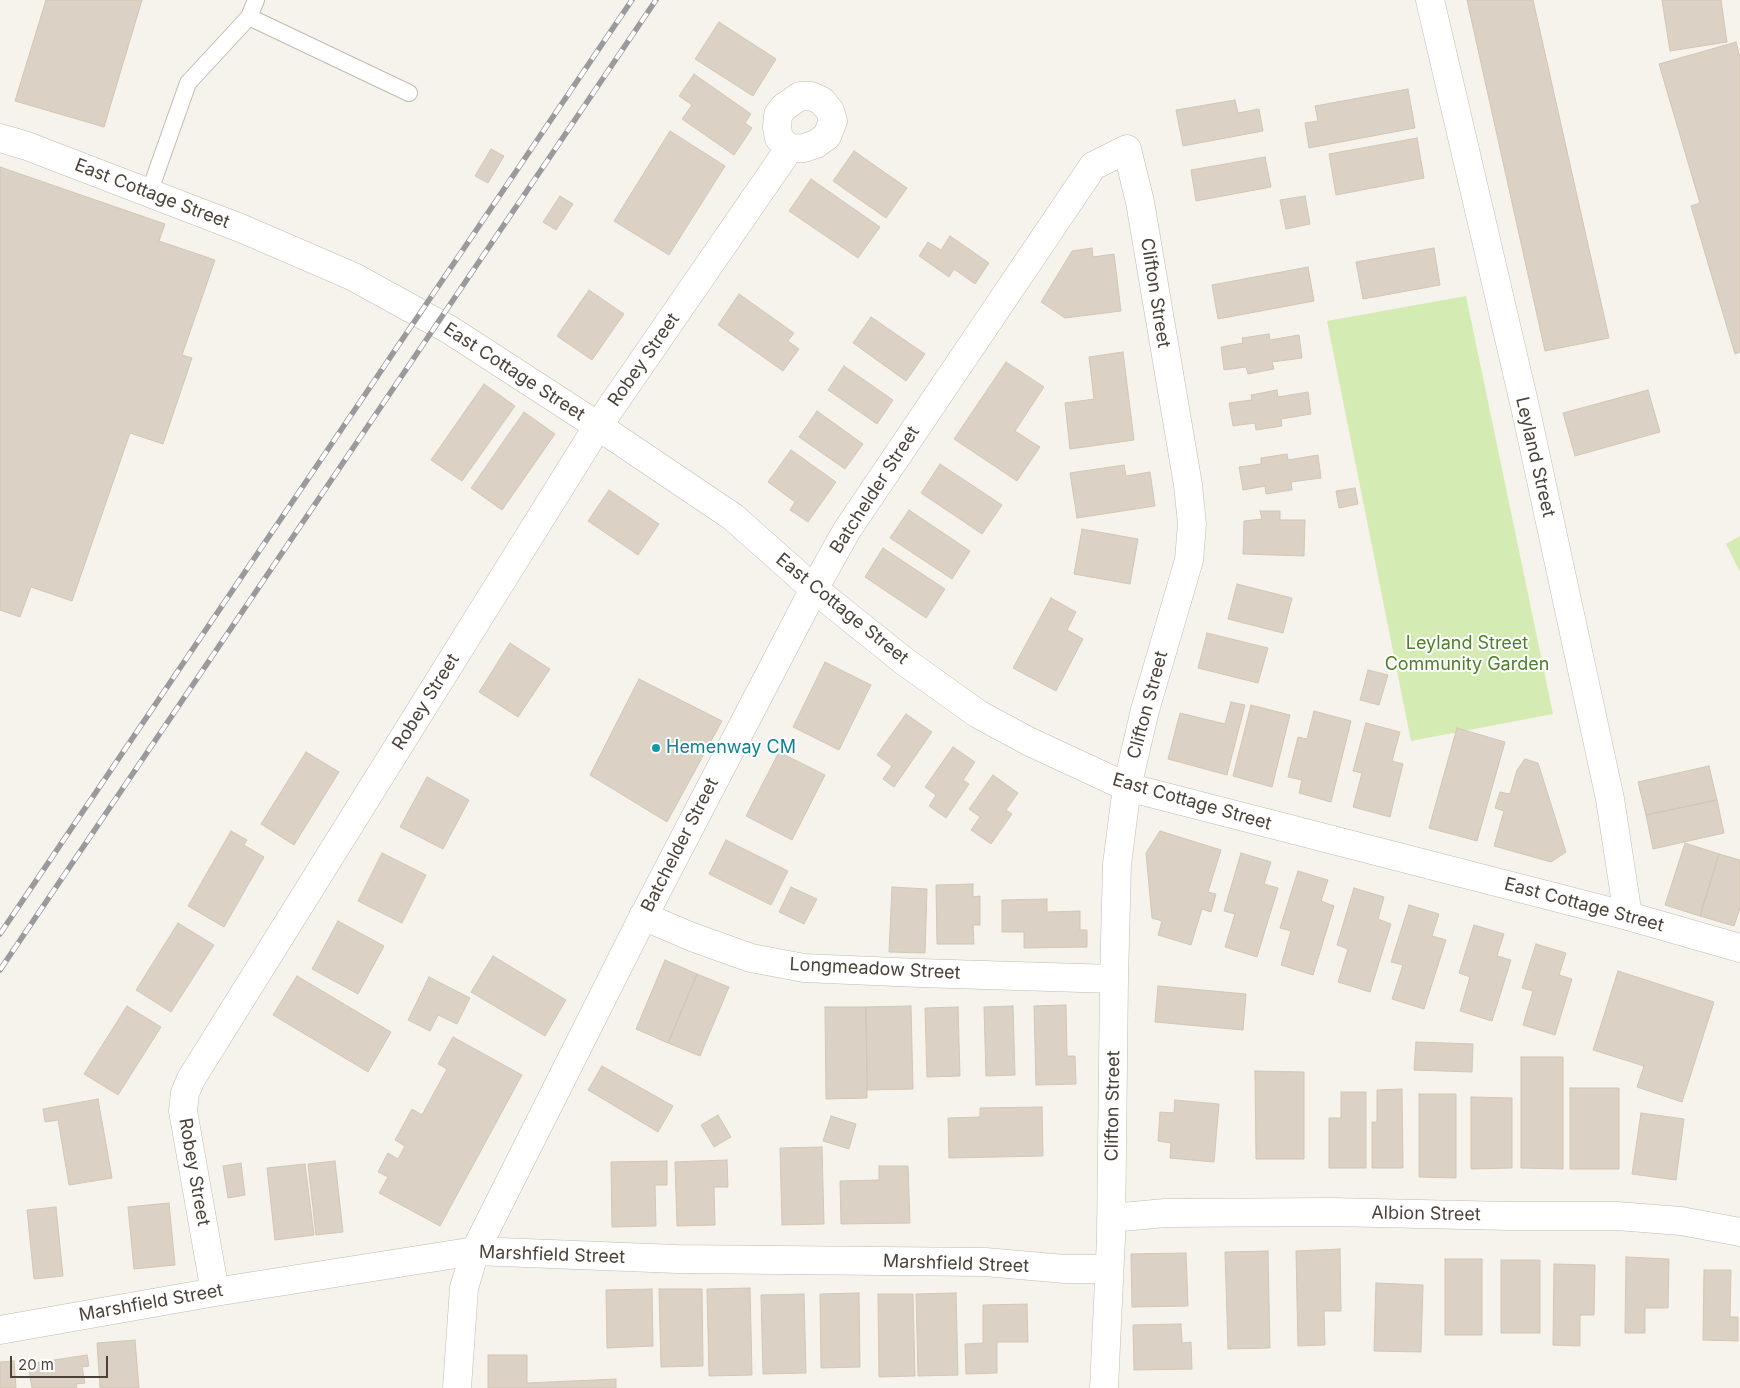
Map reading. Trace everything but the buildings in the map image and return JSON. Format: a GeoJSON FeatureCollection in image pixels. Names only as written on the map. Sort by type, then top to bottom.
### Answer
{"type":"FeatureCollection","features":[{"type":"Feature","properties":{"kind":"street","name":"Leyland Street"},"geometry":{"type":"LineString","coordinates":[[1430,0],[1526,411],[1610,799],[1628,916]]}},
{"type":"Feature","properties":{"kind":"street","name":"East Cottage Street"},"geometry":{"type":"LineString","coordinates":[[0,138],[27,146],[243,229],[354,277],[450,330],[733,517],[814,589],[904,662],[978,714],[1028,741],[1127,787],[1628,916],[1740,948]]}},
{"type":"Feature","properties":{"kind":"street","name":"Robey Street"},"geometry":{"type":"LineString","coordinates":[[215,1292],[183,1110],[185,1093],[192,1078],[598,426],[789,149]]}},
{"type":"Feature","properties":{"kind":"street","name":"Batchelder Street"},"geometry":{"type":"LineString","coordinates":[[457,1388],[464,1288],[475,1251],[643,916],[814,589],[852,522],[1093,166],[1127,149]]}},
{"type":"Feature","properties":{"kind":"street","name":"Clifton Street"},"geometry":{"type":"LineString","coordinates":[[1104,1388],[1112,1218],[1117,864],[1127,787],[1145,710],[1189,560],[1192,524],[1188,484],[1142,211],[1127,149]]}},
{"type":"Feature","properties":{"kind":"street","name":"Longmeadow Street"},"geometry":{"type":"LineString","coordinates":[[643,916],[692,938],[751,958],[804,968],[1114,979]]}},
{"type":"Feature","properties":{"kind":"street","name":"Albion Street"},"geometry":{"type":"LineString","coordinates":[[1112,1218],[1165,1213],[1322,1212],[1617,1216],[1681,1221],[1740,1232]]}},
{"type":"Feature","properties":{"kind":"street","name":"Marshfield Street"},"geometry":{"type":"LineString","coordinates":[[0,1330],[215,1292],[475,1251],[677,1259],[984,1262],[1065,1269],[1109,1269]]}},
{"type":"Feature","properties":{"kind":"lane"},"geometry":{"type":"LineString","coordinates":[[149,193],[188,84],[249,17],[256,0]]}},
{"type":"Feature","properties":{"kind":"lane"},"geometry":{"type":"LineString","coordinates":[[249,17],[409,93]]}},
{"type":"Feature","properties":{"kind":"green space","name":"Leyland Street Community Garden"},"geometry":{"type":"Polygon","coordinates":[[[1466,296],[1553,714],[1411,741],[1327,321],[1466,296]]]}},
{"type":"Feature","properties":{"kind":"green space"},"geometry":{"type":"Polygon","coordinates":[[[1740,536],[1740,572],[1726,544],[1740,536]]]}},
{"type":"Feature","properties":{"kind":"railway"},"geometry":{"type":"LineString","coordinates":[[0,934],[632,0]]}},
{"type":"Feature","properties":{"kind":"railway"},"geometry":{"type":"LineString","coordinates":[[0,970],[656,0]]}},
{"type":"Feature","properties":{"kind":"place","name":"Hemenway CM"},"geometry":{"type":"Point","coordinates":[656,748]}}]}
